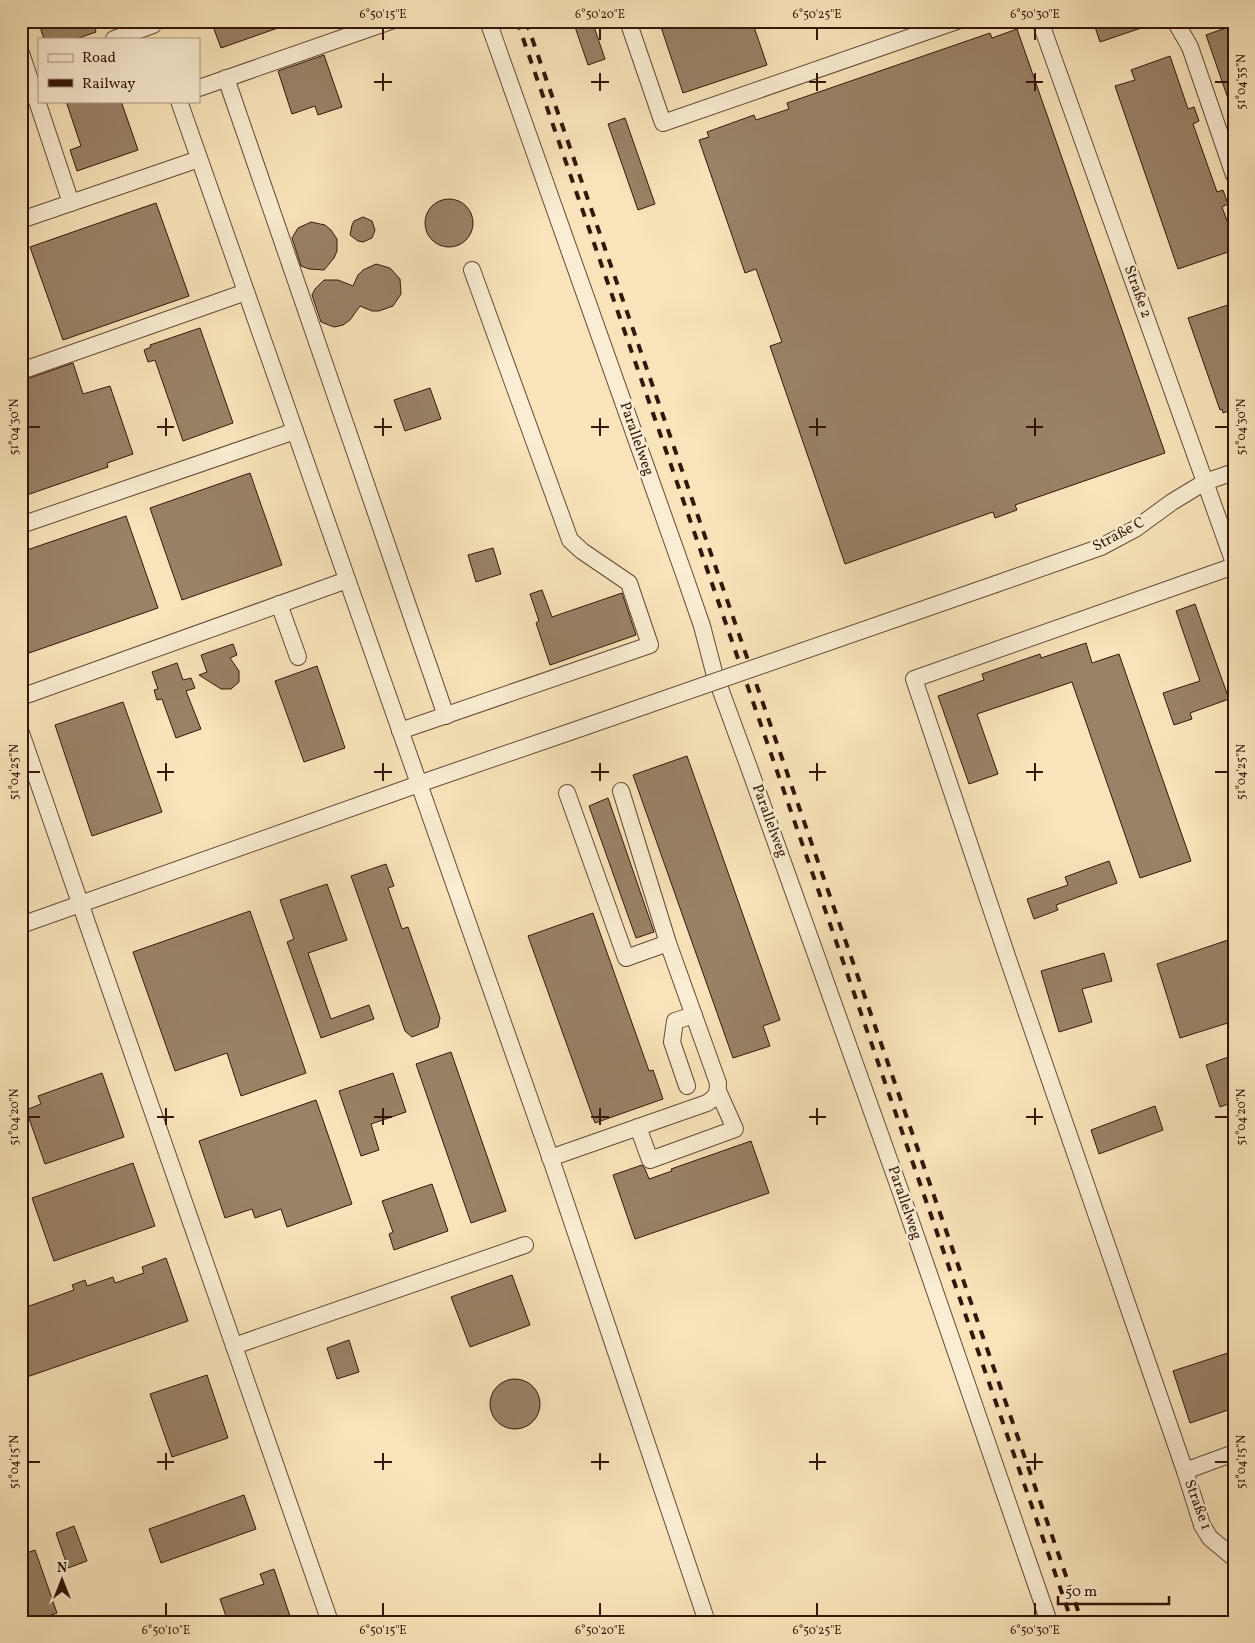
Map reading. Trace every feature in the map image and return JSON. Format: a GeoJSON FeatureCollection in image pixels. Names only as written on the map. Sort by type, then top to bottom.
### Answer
{"type":"FeatureCollection","features":[{"type":"Feature","properties":{"kind":"street"},"geometry":{"type":"LineString","coordinates":[[200,88],[391,21]]}},
{"type":"Feature","properties":{"kind":"street","name":"Parallelweg"},"geometry":{"type":"LineString","coordinates":[[488,21],[675,548],[702,626],[714,672],[727,710],[752,773],[900,1190],[1048,1622]]}},
{"type":"Feature","properties":{"kind":"street"},"geometry":{"type":"LineString","coordinates":[[628,21],[663,122],[957,21]]}},
{"type":"Feature","properties":{"kind":"street","name":"Straße 2"},"geometry":{"type":"LineString","coordinates":[[1040,21],[1234,562]]}},
{"type":"Feature","properties":{"kind":"street"},"geometry":{"type":"LineString","coordinates":[[1177,22],[1190,47],[1234,175]]}},
{"type":"Feature","properties":{"kind":"street"},"geometry":{"type":"LineString","coordinates":[[118,38],[154,28]]}},
{"type":"Feature","properties":{"kind":"street"},"geometry":{"type":"LineString","coordinates":[[21,53],[33,68],[38,86]]}},
{"type":"Feature","properties":{"kind":"street"},"geometry":{"type":"LineString","coordinates":[[226,78],[312,322],[446,716]]}},
{"type":"Feature","properties":{"kind":"street"},"geometry":{"type":"LineString","coordinates":[[43,102],[71,203]]}},
{"type":"Feature","properties":{"kind":"street"},"geometry":{"type":"LineString","coordinates":[[179,102],[550,1158],[708,1622]]}},
{"type":"Feature","properties":{"kind":"street"},"geometry":{"type":"LineString","coordinates":[[21,220],[199,159]]}},
{"type":"Feature","properties":{"kind":"street"},"geometry":{"type":"LineString","coordinates":[[400,731],[650,645],[629,583],[582,551],[570,540],[472,270]]}},
{"type":"Feature","properties":{"kind":"street"},"geometry":{"type":"LineString","coordinates":[[21,371],[246,292]]}},
{"type":"Feature","properties":{"kind":"street"},"geometry":{"type":"LineString","coordinates":[[21,525],[295,431]]}},
{"type":"Feature","properties":{"kind":"street","name":"Straße C"},"geometry":{"type":"LineString","coordinates":[[21,925],[418,784],[1101,547],[1135,529],[1172,502],[1205,482],[1234,472]]}},
{"type":"Feature","properties":{"kind":"street","name":"Straße 1"},"geometry":{"type":"LineString","coordinates":[[1234,566],[914,679],[1202,1525],[1210,1538],[1234,1558]]}},
{"type":"Feature","properties":{"kind":"street"},"geometry":{"type":"LineString","coordinates":[[21,697],[347,580]]}},
{"type":"Feature","properties":{"kind":"street"},"geometry":{"type":"LineString","coordinates":[[279,604],[298,657]]}},
{"type":"Feature","properties":{"kind":"street"},"geometry":{"type":"LineString","coordinates":[[21,733],[330,1622]]}},
{"type":"Feature","properties":{"kind":"street"},"geometry":{"type":"LineString","coordinates":[[550,1158],[708,1103],[716,1097],[718,1091],[718,1083],[668,943],[620,791]]}},
{"type":"Feature","properties":{"kind":"street"},"geometry":{"type":"LineString","coordinates":[[567,794],[626,958],[668,943]]}},
{"type":"Feature","properties":{"kind":"street"},"geometry":{"type":"LineString","coordinates":[[687,1086],[672,1042],[675,1021],[694,1015]]}},
{"type":"Feature","properties":{"kind":"street"},"geometry":{"type":"LineString","coordinates":[[638,1127],[650,1160],[735,1130],[718,1091]]}},
{"type":"Feature","properties":{"kind":"street"},"geometry":{"type":"LineString","coordinates":[[234,1346],[525,1245]]}},
{"type":"Feature","properties":{"kind":"street"},"geometry":{"type":"LineString","coordinates":[[1185,1471],[1234,1453]]}},
{"type":"Feature","properties":{"kind":"building"},"geometry":{"type":"Polygon","coordinates":[[[38,21],[93,21],[96,32],[79,38],[44,38],[38,21]]]}},
{"type":"Feature","properties":{"kind":"building"},"geometry":{"type":"Polygon","coordinates":[[[211,21],[292,21],[292,23],[221,48],[211,21]]]}},
{"type":"Feature","properties":{"kind":"building"},"geometry":{"type":"Polygon","coordinates":[[[573,21],[592,21],[605,59],[588,65],[573,21]]]}},
{"type":"Feature","properties":{"kind":"building"},"geometry":{"type":"Polygon","coordinates":[[[659,21],[752,21],[767,65],[683,93],[659,21]]]}},
{"type":"Feature","properties":{"kind":"building"},"geometry":{"type":"Polygon","coordinates":[[[1093,21],[1156,21],[1156,23],[1100,42],[1093,21]]]}},
{"type":"Feature","properties":{"kind":"building"},"geometry":{"type":"Polygon","coordinates":[[[1234,25],[1234,110],[1232,110],[1206,35],[1234,25]]]}},
{"type":"Feature","properties":{"kind":"building"},"geometry":{"type":"Polygon","coordinates":[[[1017,29],[1165,453],[1015,505],[1017,510],[995,518],[993,512],[845,564],[770,346],[782,342],[756,269],[745,273],[699,140],[709,137],[707,132],[754,115],[756,120],[789,109],[787,103],[990,33],[992,38],[1017,29]]]}},
{"type":"Feature","properties":{"kind":"building"},"geometry":{"type":"Polygon","coordinates":[[[324,55],[342,107],[318,115],[315,106],[292,114],[278,71],[324,55]]]}},
{"type":"Feature","properties":{"kind":"building"},"geometry":{"type":"Polygon","coordinates":[[[1170,56],[1188,109],[1194,107],[1199,121],[1193,124],[1217,192],[1223,190],[1228,204],[1222,207],[1234,240],[1234,250],[1178,269],[1115,86],[1135,80],[1131,70],[1170,56]]]}},
{"type":"Feature","properties":{"kind":"building"},"geometry":{"type":"Polygon","coordinates":[[[66,102],[121,102],[138,150],[77,171],[70,150],[81,146],[66,102]]]}},
{"type":"Feature","properties":{"kind":"building"},"geometry":{"type":"Polygon","coordinates":[[[625,118],[655,204],[638,210],[608,124],[625,118]]]}},
{"type":"Feature","properties":{"kind":"building"},"geometry":{"type":"Polygon","coordinates":[[[444,199],[454,199],[463,203],[469,209],[472,214],[472,232],[463,243],[454,247],[444,247],[435,243],[429,237],[425,228],[425,218],[429,209],[435,203],[444,199]]]}},
{"type":"Feature","properties":{"kind":"building"},"geometry":{"type":"Polygon","coordinates":[[[156,203],[189,296],[63,340],[30,247],[156,203]]]}},
{"type":"Feature","properties":{"kind":"building"},"geometry":{"type":"Polygon","coordinates":[[[363,217],[372,221],[375,230],[372,238],[363,242],[350,235],[354,221],[363,217]]]}},
{"type":"Feature","properties":{"kind":"building"},"geometry":{"type":"Polygon","coordinates":[[[311,222],[325,225],[337,239],[337,251],[324,270],[309,269],[301,266],[292,238],[298,228],[311,222]]]}},
{"type":"Feature","properties":{"kind":"building"},"geometry":{"type":"Polygon","coordinates":[[[376,264],[390,268],[400,279],[401,294],[393,306],[379,311],[372,311],[360,306],[350,320],[343,325],[334,327],[321,322],[312,295],[315,289],[324,280],[338,280],[353,286],[358,275],[363,270],[376,264]]]}},
{"type":"Feature","properties":{"kind":"building"},"geometry":{"type":"Polygon","coordinates":[[[1234,303],[1234,409],[1223,413],[1222,409],[1220,410],[1188,318],[1234,303]]]}},
{"type":"Feature","properties":{"kind":"building"},"geometry":{"type":"Polygon","coordinates":[[[200,328],[233,423],[183,441],[155,360],[148,362],[144,350],[151,347],[150,345],[200,328]]]}},
{"type":"Feature","properties":{"kind":"building"},"geometry":{"type":"Polygon","coordinates":[[[73,363],[83,394],[110,386],[133,454],[107,463],[108,467],[21,497],[21,381],[73,363]]]}},
{"type":"Feature","properties":{"kind":"building"},"geometry":{"type":"Polygon","coordinates":[[[430,388],[441,419],[405,431],[394,400],[430,388]]]}},
{"type":"Feature","properties":{"kind":"building"},"geometry":{"type":"Polygon","coordinates":[[[250,473],[282,565],[182,600],[150,508],[250,473]]]}},
{"type":"Feature","properties":{"kind":"building"},"geometry":{"type":"Polygon","coordinates":[[[126,516],[158,608],[29,653],[21,630],[21,552],[126,516]]]}},
{"type":"Feature","properties":{"kind":"building"},"geometry":{"type":"Polygon","coordinates":[[[493,548],[501,574],[476,582],[468,555],[493,548]]]}},
{"type":"Feature","properties":{"kind":"building"},"geometry":{"type":"Polygon","coordinates":[[[542,590],[552,617],[622,593],[636,635],[550,665],[536,623],[539,621],[530,594],[542,590]]]}},
{"type":"Feature","properties":{"kind":"building"},"geometry":{"type":"Polygon","coordinates":[[[1195,604],[1229,699],[1190,713],[1192,719],[1174,725],[1163,693],[1200,681],[1176,611],[1195,604]]]}},
{"type":"Feature","properties":{"kind":"building"},"geometry":{"type":"Polygon","coordinates":[[[1086,643],[1092,663],[1119,654],[1191,861],[1140,878],[1072,682],[977,714],[998,774],[969,784],[938,696],[984,680],[982,674],[1040,654],[1041,658],[1086,643]]]}},
{"type":"Feature","properties":{"kind":"building"},"geometry":{"type":"Polygon","coordinates":[[[233,644],[237,655],[230,658],[239,671],[239,682],[231,689],[221,689],[199,675],[207,672],[201,655],[233,644]]]}},
{"type":"Feature","properties":{"kind":"building"},"geometry":{"type":"Polygon","coordinates":[[[177,663],[183,680],[191,678],[195,688],[186,691],[201,729],[176,738],[162,699],[157,700],[154,690],[158,689],[152,672],[177,663]]]}},
{"type":"Feature","properties":{"kind":"building"},"geometry":{"type":"Polygon","coordinates":[[[317,666],[345,748],[304,762],[275,681],[317,666]]]}},
{"type":"Feature","properties":{"kind":"building"},"geometry":{"type":"Polygon","coordinates":[[[123,702],[162,812],[92,836],[55,725],[123,702]]]}},
{"type":"Feature","properties":{"kind":"building"},"geometry":{"type":"Polygon","coordinates":[[[687,756],[780,1020],[763,1026],[770,1046],[733,1058],[633,775],[687,756]]]}},
{"type":"Feature","properties":{"kind":"building"},"geometry":{"type":"Polygon","coordinates":[[[608,798],[654,932],[636,938],[589,806],[608,798]]]}},
{"type":"Feature","properties":{"kind":"building"},"geometry":{"type":"Polygon","coordinates":[[[1109,861],[1117,883],[1056,905],[1058,910],[1034,919],[1027,899],[1068,885],[1065,877],[1109,861]]]}},
{"type":"Feature","properties":{"kind":"building"},"geometry":{"type":"Polygon","coordinates":[[[386,864],[394,886],[388,888],[402,929],[408,927],[440,1018],[438,1027],[412,1037],[405,1031],[351,876],[386,864]]]}},
{"type":"Feature","properties":{"kind":"building"},"geometry":{"type":"Polygon","coordinates":[[[327,884],[347,940],[308,953],[331,1019],[369,1005],[374,1019],[321,1038],[287,942],[294,939],[280,900],[327,884]]]}},
{"type":"Feature","properties":{"kind":"building"},"geometry":{"type":"Polygon","coordinates":[[[250,911],[306,1073],[241,1096],[227,1053],[175,1071],[133,952],[250,911]]]}},
{"type":"Feature","properties":{"kind":"building"},"geometry":{"type":"Polygon","coordinates":[[[593,913],[649,1071],[653,1070],[663,1099],[595,1123],[528,936],[593,913]]]}},
{"type":"Feature","properties":{"kind":"building"},"geometry":{"type":"Polygon","coordinates":[[[1234,938],[1234,1021],[1180,1038],[1157,964],[1234,938]]]}},
{"type":"Feature","properties":{"kind":"building"},"geometry":{"type":"Polygon","coordinates":[[[1104,953],[1112,981],[1082,989],[1092,1022],[1059,1032],[1041,971],[1104,953]]]}},
{"type":"Feature","properties":{"kind":"building"},"geometry":{"type":"Polygon","coordinates":[[[451,1052],[506,1211],[471,1223],[416,1064],[451,1052]]]}},
{"type":"Feature","properties":{"kind":"building"},"geometry":{"type":"Polygon","coordinates":[[[1234,1055],[1234,1102],[1220,1107],[1206,1065],[1234,1055]]]}},
{"type":"Feature","properties":{"kind":"building"},"geometry":{"type":"Polygon","coordinates":[[[102,1073],[124,1137],[45,1164],[26,1110],[41,1104],[38,1096],[102,1073]]]}},
{"type":"Feature","properties":{"kind":"building"},"geometry":{"type":"Polygon","coordinates":[[[393,1073],[406,1112],[371,1124],[379,1150],[361,1156],[339,1091],[393,1073]]]}},
{"type":"Feature","properties":{"kind":"building"},"geometry":{"type":"Polygon","coordinates":[[[316,1100],[352,1204],[287,1227],[281,1209],[255,1218],[252,1209],[225,1218],[199,1141],[316,1100]]]}},
{"type":"Feature","properties":{"kind":"building"},"geometry":{"type":"Polygon","coordinates":[[[1155,1106],[1163,1130],[1099,1154],[1091,1130],[1155,1106]]]}},
{"type":"Feature","properties":{"kind":"building"},"geometry":{"type":"Polygon","coordinates":[[[751,1141],[769,1193],[635,1239],[613,1175],[642,1165],[649,1179],[672,1171],[671,1169],[751,1141]]]}},
{"type":"Feature","properties":{"kind":"building"},"geometry":{"type":"Polygon","coordinates":[[[133,1163],[155,1226],[54,1261],[32,1198],[133,1163]]]}},
{"type":"Feature","properties":{"kind":"building"},"geometry":{"type":"Polygon","coordinates":[[[432,1184],[448,1231],[394,1250],[389,1234],[393,1232],[382,1201],[432,1184]]]}},
{"type":"Feature","properties":{"kind":"building"},"geometry":{"type":"Polygon","coordinates":[[[166,1258],[188,1321],[21,1379],[21,1309],[74,1290],[72,1285],[85,1280],[87,1286],[113,1277],[115,1283],[144,1273],[142,1267],[166,1258]]]}},
{"type":"Feature","properties":{"kind":"building"},"geometry":{"type":"Polygon","coordinates":[[[512,1275],[530,1325],[470,1347],[451,1297],[512,1275]]]}},
{"type":"Feature","properties":{"kind":"building"},"geometry":{"type":"Polygon","coordinates":[[[349,1340],[359,1372],[337,1379],[327,1348],[349,1340]]]}},
{"type":"Feature","properties":{"kind":"building"},"geometry":{"type":"Polygon","coordinates":[[[1234,1351],[1234,1408],[1190,1423],[1173,1371],[1234,1351]]]}},
{"type":"Feature","properties":{"kind":"building"},"geometry":{"type":"Polygon","coordinates":[[[207,1375],[228,1438],[172,1457],[150,1394],[207,1375]]]}},
{"type":"Feature","properties":{"kind":"building"},"geometry":{"type":"Polygon","coordinates":[[[510,1379],[520,1379],[533,1386],[540,1399],[540,1409],[533,1422],[520,1429],[510,1429],[501,1425],[494,1418],[490,1409],[490,1399],[494,1390],[501,1383],[510,1379]]]}},
{"type":"Feature","properties":{"kind":"building"},"geometry":{"type":"Polygon","coordinates":[[[244,1495],[256,1529],[161,1563],[149,1529],[244,1495]]]}},
{"type":"Feature","properties":{"kind":"building"},"geometry":{"type":"Polygon","coordinates":[[[74,1526],[87,1561],[68,1568],[56,1533],[74,1526]]]}},
{"type":"Feature","properties":{"kind":"building"},"geometry":{"type":"Polygon","coordinates":[[[35,1550],[57,1613],[32,1622],[21,1622],[21,1555],[35,1550]]]}},
{"type":"Feature","properties":{"kind":"building"},"geometry":{"type":"Polygon","coordinates":[[[274,1569],[292,1622],[228,1622],[220,1599],[264,1584],[260,1574],[274,1569]]]}},
{"type":"Feature","properties":{"kind":"railway"},"geometry":{"type":"LineString","coordinates":[[517,21],[1072,1622]]}},
{"type":"Feature","properties":{"kind":"railway"},"geometry":{"type":"LineString","coordinates":[[526,21],[1082,1622]]}}]}
